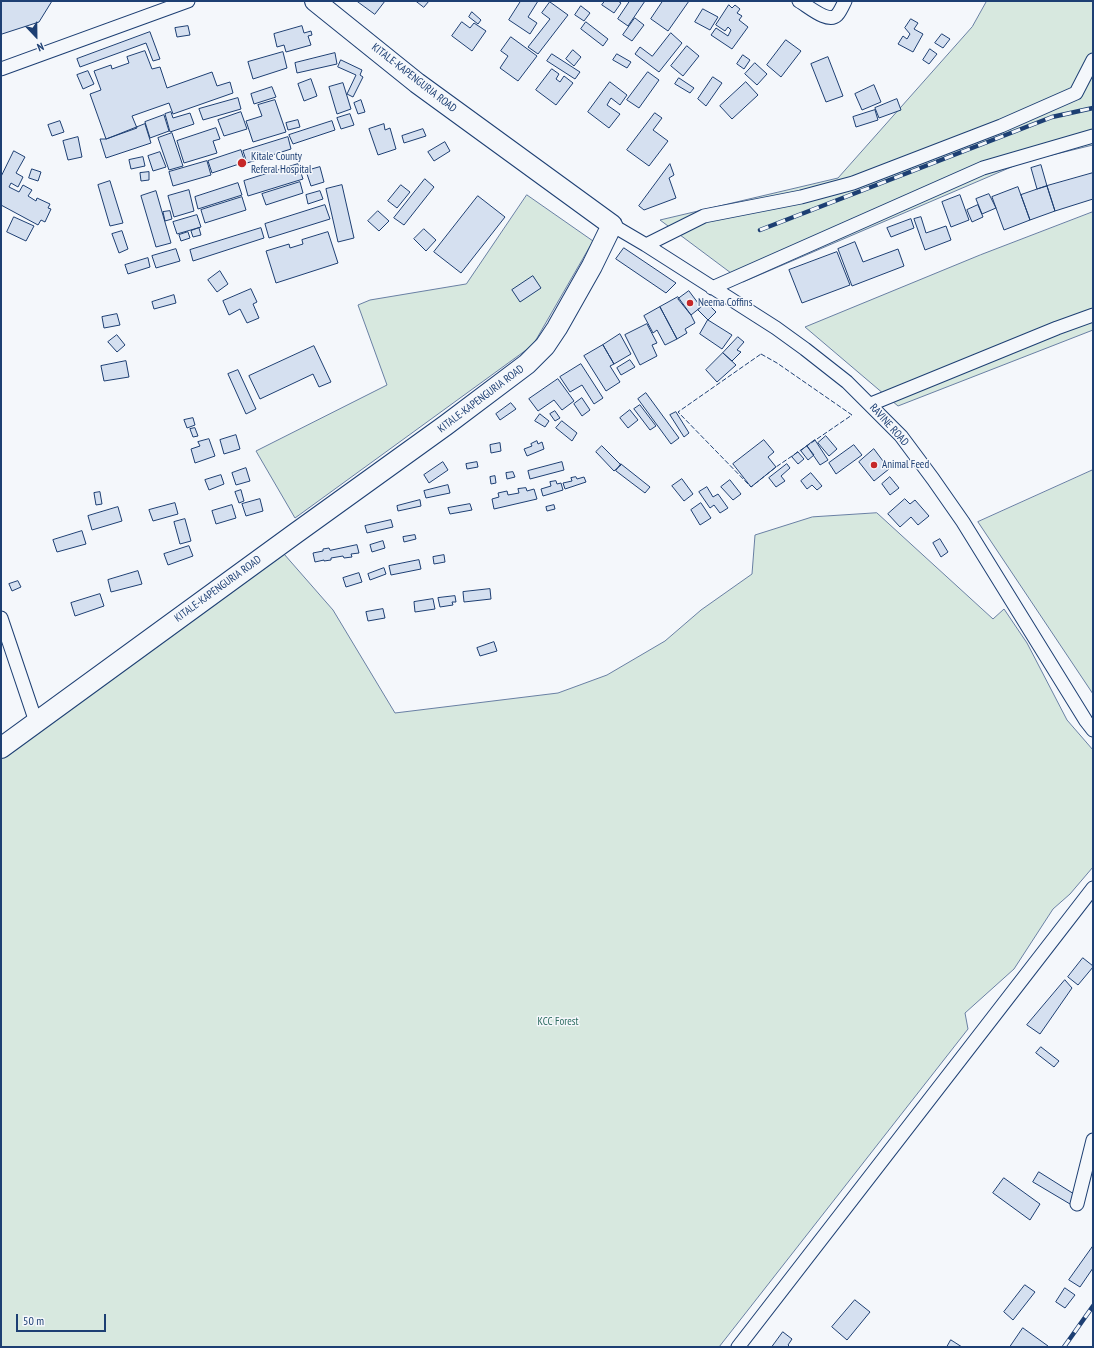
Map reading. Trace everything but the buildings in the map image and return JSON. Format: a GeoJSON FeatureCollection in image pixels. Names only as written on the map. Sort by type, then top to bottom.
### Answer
{"type":"FeatureCollection","features":[{"type":"Feature","properties":{"kind":"highway","name":"KITALE-KAPENGURIA ROAD"},"geometry":{"type":"LineString","coordinates":[[1,748],[296,532],[446,425],[527,364],[545,346],[557,328],[592,266],[612,225],[417,83],[315,1]]}},
{"type":"Feature","properties":{"kind":"street"},"geometry":{"type":"LineString","coordinates":[[1,69],[188,1]]}},
{"type":"Feature","properties":{"kind":"street"},"geometry":{"type":"LineString","coordinates":[[799,1],[825,18],[836,16],[845,1]]}},
{"type":"Feature","properties":{"kind":"street"},"geometry":{"type":"LineString","coordinates":[[646,245],[704,216],[801,197],[853,183],[1001,126],[1076,93],[1093,60]]}},
{"type":"Feature","properties":{"kind":"street"},"geometry":{"type":"LineString","coordinates":[[712,288],[983,168],[1093,136]]}},
{"type":"Feature","properties":{"kind":"street","name":"RAVINE ROAD"},"geometry":{"type":"LineString","coordinates":[[612,225],[646,245],[805,348],[847,382],[871,404],[900,436],[938,486],[1093,730]]}},
{"type":"Feature","properties":{"kind":"street"},"geometry":{"type":"LineString","coordinates":[[871,404],[1057,328],[1093,315]]}},
{"type":"Feature","properties":{"kind":"street"},"geometry":{"type":"LineString","coordinates":[[1,618],[36,722]]}},
{"type":"Feature","properties":{"kind":"street"},"geometry":{"type":"LineString","coordinates":[[738,1347],[1093,888]]}},
{"type":"Feature","properties":{"kind":"street"},"geometry":{"type":"LineString","coordinates":[[1077,1204],[1093,1140]]}},
{"type":"Feature","properties":{"kind":"green space"},"geometry":{"type":"Polygon","coordinates":[[[987,1],[1093,1],[1093,145],[1023,162],[743,282],[660,220],[838,178],[972,27],[987,1]]]}},
{"type":"Feature","properties":{"kind":"green space"},"geometry":{"type":"Polygon","coordinates":[[[527,195],[593,241],[533,345],[295,518],[256,451],[387,385],[358,305],[370,300],[466,284],[527,195]]]}},
{"type":"Feature","properties":{"kind":"green space"},"geometry":{"type":"Polygon","coordinates":[[[1093,212],[1093,330],[898,406],[805,327],[980,255],[1093,212]]]}},
{"type":"Feature","properties":{"kind":"green space"},"geometry":{"type":"Polygon","coordinates":[[[1093,470],[1093,694],[978,522],[1093,470]]]}},
{"type":"Feature","properties":{"kind":"green space","name":"KCC Forest"},"geometry":{"type":"Polygon","coordinates":[[[877,513],[993,619],[1004,609],[1027,643],[1067,720],[1093,750],[1093,867],[1070,894],[1053,909],[1014,969],[965,1013],[968,1029],[719,1347],[1,1347],[1,750],[277,546],[333,610],[395,713],[558,693],[607,675],[665,641],[701,610],[752,574],[755,535],[812,517],[877,513]]]}},
{"type":"Feature","properties":{"kind":"railway"},"geometry":{"type":"LineString","coordinates":[[760,230],[1052,117],[1093,108]]}},
{"type":"Feature","properties":{"kind":"railway"},"geometry":{"type":"LineString","coordinates":[[1064,1347],[1093,1306]]}},
{"type":"Feature","properties":{"kind":"fence"},"geometry":{"type":"LineString","coordinates":[[761,354],[777,363],[852,415],[776,467],[751,487],[678,412],[761,354]]}},
{"type":"Feature","properties":{"kind":"place","name":"Kitale County Referal Hospital"},"geometry":{"type":"Point","coordinates":[242,163]}},
{"type":"Feature","properties":{"kind":"place","name":"Neema Coffins"},"geometry":{"type":"Point","coordinates":[690,303]}},
{"type":"Feature","properties":{"kind":"place","name":"Animal Feed"},"geometry":{"type":"Point","coordinates":[874,465]}}]}
